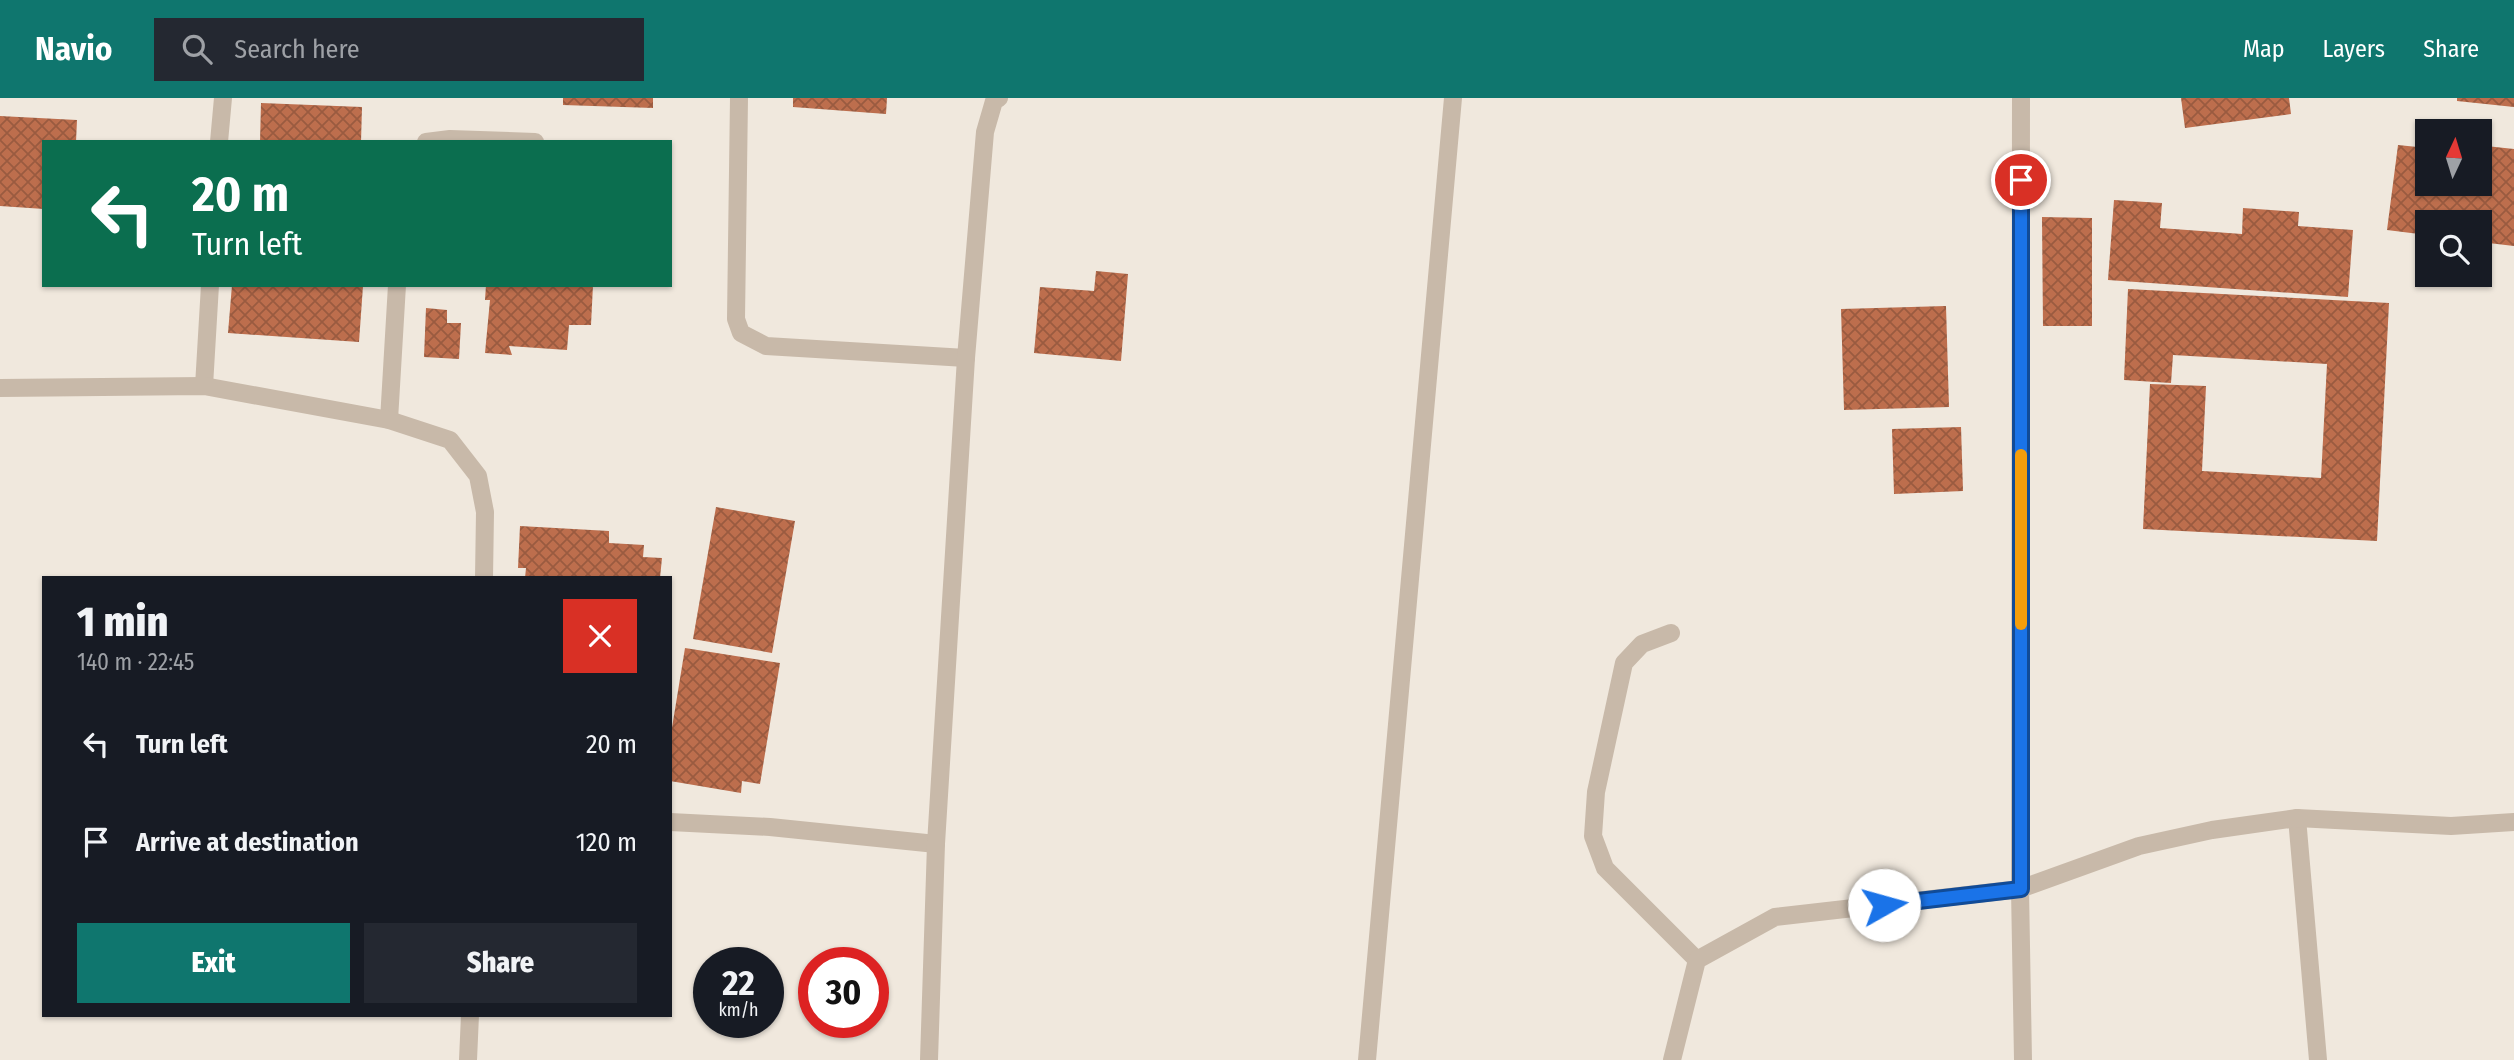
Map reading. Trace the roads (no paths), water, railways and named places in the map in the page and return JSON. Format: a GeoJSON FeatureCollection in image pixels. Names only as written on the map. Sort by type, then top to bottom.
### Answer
{"type":"FeatureCollection","features":[{"type":"Feature","properties":{"kind":"street"},"geometry":{"type":"LineString","coordinates":[[219,140],[223,98]]}},
{"type":"Feature","properties":{"kind":"street"},"geometry":{"type":"LineString","coordinates":[[739,98],[736,319],[741,333],[766,346],[966,358]]}},
{"type":"Feature","properties":{"kind":"street"},"geometry":{"type":"LineString","coordinates":[[929,1060],[936,844],[966,358],[985,132],[994,101],[999,98]]}},
{"type":"Feature","properties":{"kind":"street"},"geometry":{"type":"LineString","coordinates":[[1367,1060],[1453,98]]}},
{"type":"Feature","properties":{"kind":"street"},"geometry":{"type":"LineString","coordinates":[[2021,98],[2022,1060]]}},
{"type":"Feature","properties":{"kind":"street"},"geometry":{"type":"LineString","coordinates":[[442,140],[478,140]]}},
{"type":"Feature","properties":{"kind":"street"},"geometry":{"type":"LineString","coordinates":[[204,386],[210,287]]}},
{"type":"Feature","properties":{"kind":"street"},"geometry":{"type":"LineString","coordinates":[[389,420],[397,287]]}},
{"type":"Feature","properties":{"kind":"street"},"geometry":{"type":"LineString","coordinates":[[0,388],[204,386],[389,420],[450,440],[478,476],[485,512],[484,576]]}},
{"type":"Feature","properties":{"kind":"street"},"geometry":{"type":"LineString","coordinates":[[1671,633],[1642,644],[1624,663],[1596,792],[1593,835],[1605,868],[1697,960]]}},
{"type":"Feature","properties":{"kind":"street"},"geometry":{"type":"LineString","coordinates":[[2297,818],[2318,1060]]}},
{"type":"Feature","properties":{"kind":"street"},"geometry":{"type":"LineString","coordinates":[[1672,1060],[1697,960],[1775,917],[2021,889],[2140,846],[2212,830],[2297,818],[2451,827],[2514,822]]}},
{"type":"Feature","properties":{"kind":"street"},"geometry":{"type":"LineString","coordinates":[[672,822],[770,827],[936,844]]}},
{"type":"Feature","properties":{"kind":"street"},"geometry":{"type":"LineString","coordinates":[[468,1060],[470,1017]]}}]}
